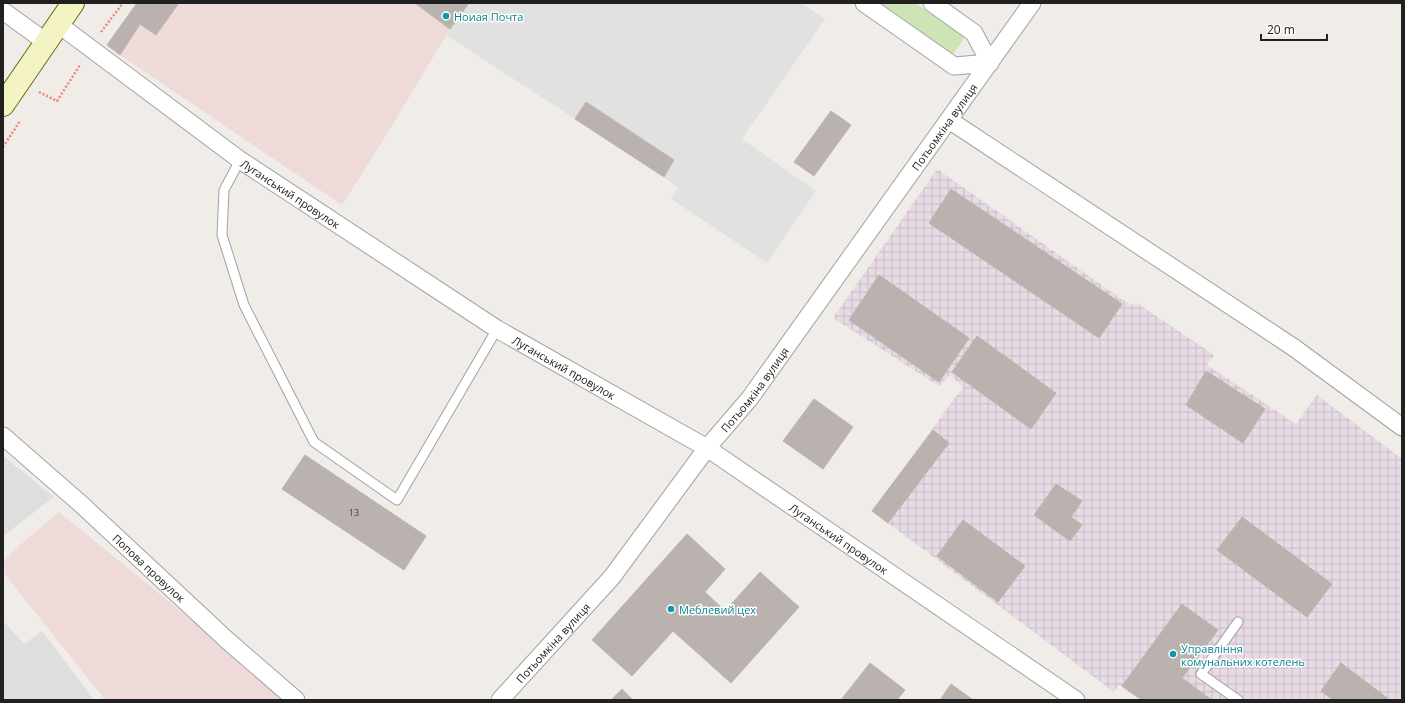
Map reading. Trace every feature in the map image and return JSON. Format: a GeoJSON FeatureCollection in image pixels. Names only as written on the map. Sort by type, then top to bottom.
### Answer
{"type":"FeatureCollection","features":[{"type":"Feature","properties":{"kind":"main road"},"geometry":{"type":"LineString","coordinates":[[3,105],[73,3]]}},
{"type":"Feature","properties":{"kind":"street"},"geometry":{"type":"LineString","coordinates":[[864,3],[954,66],[990,63],[974,33],[932,3]]}},
{"type":"Feature","properties":{"kind":"street","name":"Потьомкіна вулиця"},"geometry":{"type":"LineString","coordinates":[[500,700],[612,578],[707,448],[750,398],[1032,3]]}},
{"type":"Feature","properties":{"kind":"street","name":"Луганський провулок"},"geometry":{"type":"LineString","coordinates":[[3,11],[89,49],[240,160],[497,329],[707,448],[1076,700]]}},
{"type":"Feature","properties":{"kind":"street"},"geometry":{"type":"LineString","coordinates":[[949,120],[1293,347],[1402,427]]}},
{"type":"Feature","properties":{"kind":"street","name":"Попова провулок"},"geometry":{"type":"LineString","coordinates":[[3,436],[82,505],[228,641],[296,700]]}},
{"type":"Feature","properties":{"kind":"lane"},"geometry":{"type":"LineString","coordinates":[[240,160],[224,190],[222,235],[244,305],[314,442],[397,500],[497,329]]}},
{"type":"Feature","properties":{"kind":"lane"},"geometry":{"type":"LineString","coordinates":[[1238,622],[1201,674],[1238,700]]}},
{"type":"Feature","properties":{"kind":"path"},"geometry":{"type":"LineString","coordinates":[[35,98],[39,92],[58,101],[89,49],[123,3]]}},
{"type":"Feature","properties":{"kind":"path"},"geometry":{"type":"LineString","coordinates":[[3,147],[23,116]]}},
{"type":"Feature","properties":{"kind":"shaded area"},"geometry":{"type":"Polygon","coordinates":[[[179,3],[469,3],[450,29],[387,134],[342,205],[120,55],[140,24],[156,34],[179,3]]]}},
{"type":"Feature","properties":{"kind":"shaded area"},"geometry":{"type":"Polygon","coordinates":[[[469,3],[801,3],[825,19],[742,139],[816,191],[767,263],[671,199],[678,188],[664,177],[674,160],[586,102],[575,119],[446,35],[469,3]]]}},
{"type":"Feature","properties":{"kind":"shaded area"},"geometry":{"type":"Polygon","coordinates":[[[937,169],[1130,305],[1137,303],[1214,355],[1207,365],[1296,424],[1317,395],[1402,459],[1402,700],[1140,700],[1119,685],[1114,692],[872,511],[963,387],[950,375],[939,386],[833,318],[937,169]]]}},
{"type":"Feature","properties":{"kind":"shaded area"},"geometry":{"type":"Polygon","coordinates":[[[3,456],[54,497],[3,536],[3,456]]]}},
{"type":"Feature","properties":{"kind":"shaded area"},"geometry":{"type":"Polygon","coordinates":[[[59,512],[224,646],[287,700],[105,700],[3,572],[3,562],[20,545],[59,512]]]}},
{"type":"Feature","properties":{"kind":"shaded area"},"geometry":{"type":"Polygon","coordinates":[[[3,621],[24,644],[42,631],[94,700],[3,700],[3,621]]]}},
{"type":"Feature","properties":{"kind":"green space"},"geometry":{"type":"Polygon","coordinates":[[[881,3],[915,3],[965,37],[953,54],[881,3]]]}},
{"type":"Feature","properties":{"kind":"building"},"geometry":{"type":"Polygon","coordinates":[[[137,3],[179,3],[156,35],[140,24],[120,55],[107,45],[137,3]]]}},
{"type":"Feature","properties":{"kind":"building","name":"Ноиая Почта"},"geometry":{"type":"Polygon","coordinates":[[[415,3],[469,3],[450,29],[415,3]]]}},
{"type":"Feature","properties":{"kind":"building"},"geometry":{"type":"Polygon","coordinates":[[[586,102],[674,160],[664,177],[575,119],[586,102]]]}},
{"type":"Feature","properties":{"kind":"building"},"geometry":{"type":"Polygon","coordinates":[[[831,111],[851,125],[814,176],[794,162],[831,111]]]}},
{"type":"Feature","properties":{"kind":"building"},"geometry":{"type":"Polygon","coordinates":[[[951,189],[1122,304],[1099,338],[929,223],[951,189]]]}},
{"type":"Feature","properties":{"kind":"building"},"geometry":{"type":"Polygon","coordinates":[[[879,275],[969,338],[939,382],[849,320],[879,275]]]}},
{"type":"Feature","properties":{"kind":"building"},"geometry":{"type":"Polygon","coordinates":[[[977,336],[1056,393],[1031,429],[952,372],[977,336]]]}},
{"type":"Feature","properties":{"kind":"building"},"geometry":{"type":"Polygon","coordinates":[[[1206,371],[1265,409],[1243,443],[1186,405],[1206,371]]]}},
{"type":"Feature","properties":{"kind":"building"},"geometry":{"type":"Polygon","coordinates":[[[814,399],[853,427],[823,469],[783,441],[814,399]]]}},
{"type":"Feature","properties":{"kind":"building"},"geometry":{"type":"Polygon","coordinates":[[[933,430],[949,443],[888,523],[872,511],[933,430]]]}},
{"type":"Feature","properties":{"kind":"building"},"geometry":{"type":"Polygon","coordinates":[[[305,455],[426,536],[404,570],[282,489],[305,455]]]}},
{"type":"Feature","properties":{"kind":"building"},"geometry":{"type":"Polygon","coordinates":[[[1056,484],[1082,501],[1071,517],[1082,525],[1070,541],[1034,515],[1056,484]]]}},
{"type":"Feature","properties":{"kind":"building"},"geometry":{"type":"Polygon","coordinates":[[[1242,517],[1332,584],[1307,617],[1217,550],[1242,517]]]}},
{"type":"Feature","properties":{"kind":"building"},"geometry":{"type":"Polygon","coordinates":[[[963,520],[1025,566],[998,602],[937,556],[963,520]]]}},
{"type":"Feature","properties":{"kind":"building","name":"Меблевий цех"},"geometry":{"type":"Polygon","coordinates":[[[687,534],[725,569],[705,592],[725,611],[760,572],[799,607],[731,683],[673,631],[632,676],[592,640],[687,534]]]}},
{"type":"Feature","properties":{"kind":"building","name":"Управління комунальних котелень"},"geometry":{"type":"Polygon","coordinates":[[[1182,604],[1218,630],[1182,678],[1212,700],[1142,700],[1122,686],[1182,604]]]}},
{"type":"Feature","properties":{"kind":"building"},"geometry":{"type":"Polygon","coordinates":[[[870,663],[905,690],[897,700],[841,700],[870,663]]]}},
{"type":"Feature","properties":{"kind":"building"},"geometry":{"type":"Polygon","coordinates":[[[1341,663],[1390,700],[1333,700],[1321,691],[1341,663]]]}},
{"type":"Feature","properties":{"kind":"building"},"geometry":{"type":"Polygon","coordinates":[[[951,684],[973,700],[940,700],[951,684]]]}},
{"type":"Feature","properties":{"kind":"building"},"geometry":{"type":"Polygon","coordinates":[[[622,689],[633,700],[611,700],[622,689]]]}},
{"type":"Feature","properties":{"kind":"place","name":"Ноиая Почта"},"geometry":{"type":"Point","coordinates":[446,16]}},
{"type":"Feature","properties":{"kind":"place","name":"Меблевий цех"},"geometry":{"type":"Point","coordinates":[671,609]}},
{"type":"Feature","properties":{"kind":"place","name":"Управління комунальних котелень"},"geometry":{"type":"Point","coordinates":[1173,654]}}]}
